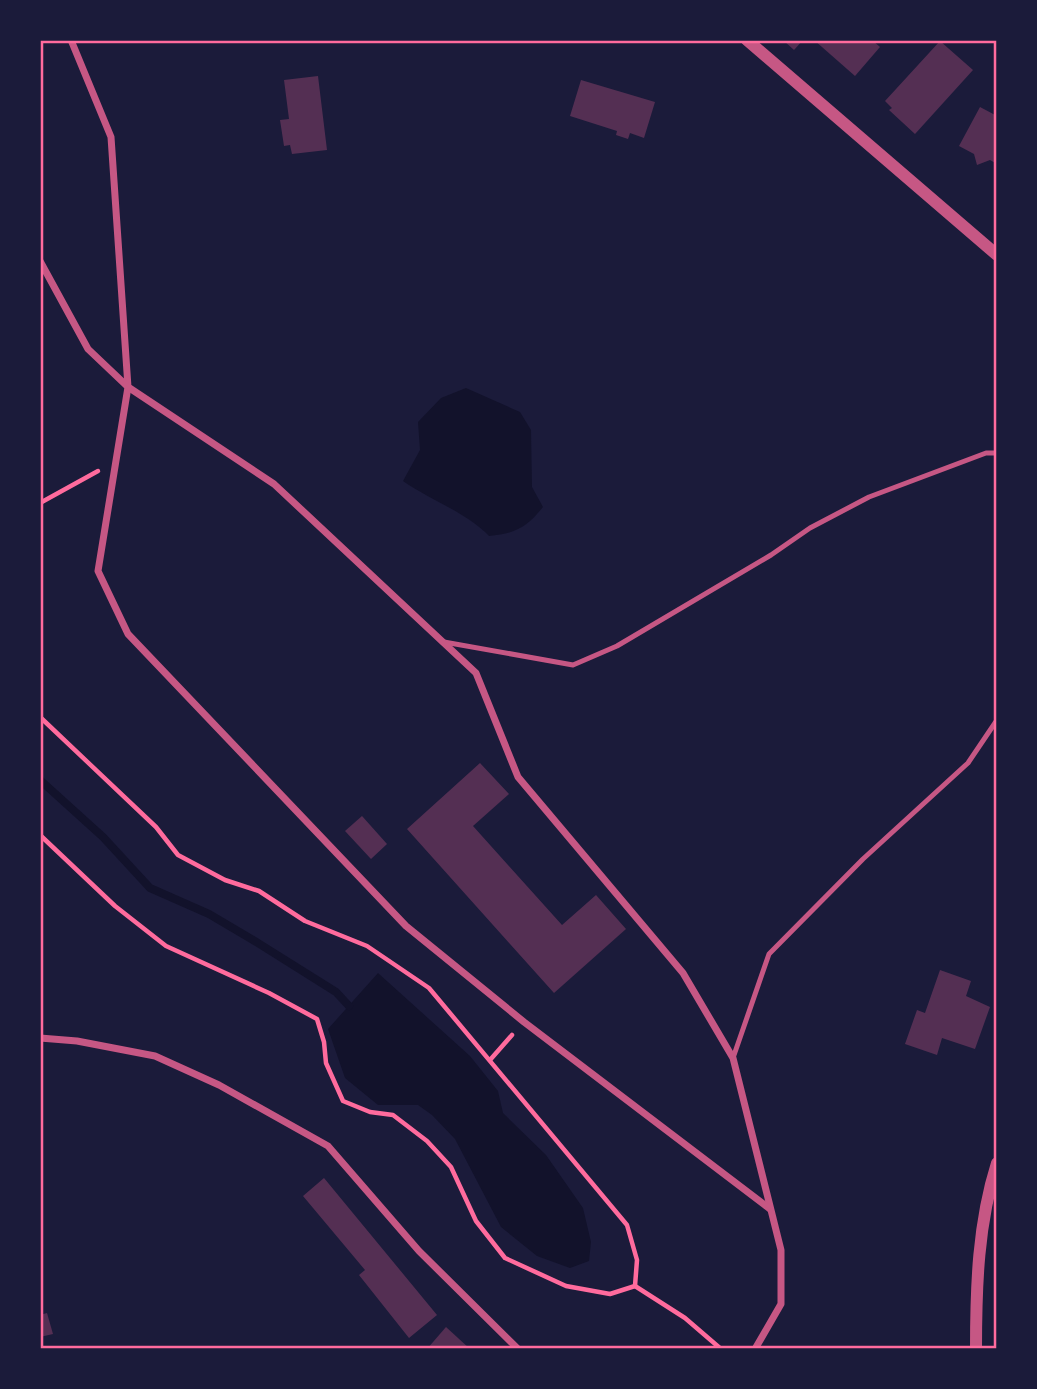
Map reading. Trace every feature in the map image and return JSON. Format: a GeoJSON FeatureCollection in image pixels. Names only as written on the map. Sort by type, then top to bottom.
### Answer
{"type":"FeatureCollection","features":[{"type":"Feature","properties":{"kind":"street"},"geometry":{"type":"LineString","coordinates":[[71,40],[111,137],[128,387],[98,571],[128,634],[406,926],[524,1022],[771,1209]]}},
{"type":"Feature","properties":{"kind":"street"},"geometry":{"type":"LineString","coordinates":[[747,40],[997,255]]}},
{"type":"Feature","properties":{"kind":"street"},"geometry":{"type":"LineString","coordinates":[[40,261],[88,349],[128,387],[274,484],[476,673],[518,776],[683,973],[733,1058],[781,1250],[784,1278],[781,1304],[755,1349]]}},
{"type":"Feature","properties":{"kind":"street"},"geometry":{"type":"LineString","coordinates":[[40,1038],[77,1041],[155,1056],[219,1085],[328,1146],[419,1251],[518,1349]]}},
{"type":"Feature","properties":{"kind":"street"},"geometry":{"type":"LineString","coordinates":[[976,1349],[976,1284],[987,1195],[997,1163]]}},
{"type":"Feature","properties":{"kind":"lane"},"geometry":{"type":"LineString","coordinates":[[444,642],[573,665],[617,646],[771,555],[810,528],[857,503],[975,457],[997,453]]}},
{"type":"Feature","properties":{"kind":"lane"},"geometry":{"type":"LineString","coordinates":[[733,1058],[769,954],[863,859],[968,763],[997,720]]}},
{"type":"Feature","properties":{"kind":"path"},"geometry":{"type":"LineString","coordinates":[[40,503],[89,474],[115,466]]}},
{"type":"Feature","properties":{"kind":"path"},"geometry":{"type":"LineString","coordinates":[[40,717],[156,827],[178,855],[225,880],[260,891],[305,921],[367,946],[429,988],[627,1225],[637,1260],[635,1286]]}},
{"type":"Feature","properties":{"kind":"path"},"geometry":{"type":"LineString","coordinates":[[40,835],[115,906],[166,946],[270,993],[317,1019],[324,1042],[326,1063],[343,1101],[370,1112],[393,1115],[427,1141],[451,1167],[476,1221],[505,1258],[566,1286],[610,1294],[635,1286]]}},
{"type":"Feature","properties":{"kind":"path"},"geometry":{"type":"LineString","coordinates":[[490,1060],[524,1022]]}},
{"type":"Feature","properties":{"kind":"path"},"geometry":{"type":"LineString","coordinates":[[635,1286],[685,1318],[721,1349]]}},
{"type":"Feature","properties":{"kind":"shaded area"},"geometry":{"type":"Polygon","coordinates":[[[466,388],[520,412],[531,430],[532,487],[543,507],[526,524],[513,531],[489,536],[470,520],[403,481],[420,450],[418,422],[441,398],[466,388]]]}},
{"type":"Feature","properties":{"kind":"shaded area"},"geometry":{"type":"Polygon","coordinates":[[[378,973],[470,1056],[498,1091],[503,1113],[546,1155],[583,1208],[591,1242],[589,1261],[570,1268],[537,1256],[501,1227],[455,1139],[432,1115],[418,1105],[378,1105],[345,1078],[328,1029],[378,973]]]}},
{"type":"Feature","properties":{"kind":"building"},"geometry":{"type":"Polygon","coordinates":[[[783,40],[803,40],[794,50],[783,40]]]}},
{"type":"Feature","properties":{"kind":"building"},"geometry":{"type":"Polygon","coordinates":[[[814,40],[872,40],[880,47],[855,76],[814,40]]]}},
{"type":"Feature","properties":{"kind":"building"},"geometry":{"type":"Polygon","coordinates":[[[940,41],[973,70],[915,134],[889,110],[892,108],[885,101],[940,41]]]}},
{"type":"Feature","properties":{"kind":"building"},"geometry":{"type":"Polygon","coordinates":[[[318,76],[327,150],[292,154],[290,145],[284,146],[280,120],[289,119],[284,80],[318,76]]]}},
{"type":"Feature","properties":{"kind":"building"},"geometry":{"type":"Polygon","coordinates":[[[581,80],[655,102],[644,138],[630,133],[628,139],[616,135],[617,131],[570,116],[581,80]]]}},
{"type":"Feature","properties":{"kind":"building"},"geometry":{"type":"Polygon","coordinates":[[[980,107],[997,116],[997,164],[990,160],[977,165],[974,154],[959,146],[980,107]]]}},
{"type":"Feature","properties":{"kind":"building"},"geometry":{"type":"Polygon","coordinates":[[[480,763],[509,794],[473,826],[562,925],[596,895],[626,929],[554,993],[407,829],[480,763]]]}},
{"type":"Feature","properties":{"kind":"building"},"geometry":{"type":"Polygon","coordinates":[[[362,816],[387,844],[371,859],[345,831],[362,816]]]}},
{"type":"Feature","properties":{"kind":"building"},"geometry":{"type":"Polygon","coordinates":[[[940,970],[971,981],[966,996],[990,1007],[975,1049],[942,1038],[937,1055],[905,1044],[917,1010],[925,1013],[940,970]]]}},
{"type":"Feature","properties":{"kind":"building"},"geometry":{"type":"Polygon","coordinates":[[[324,1178],[437,1315],[409,1338],[359,1275],[365,1270],[303,1196],[324,1178]]]}},
{"type":"Feature","properties":{"kind":"building"},"geometry":{"type":"Polygon","coordinates":[[[47,1313],[53,1334],[40,1337],[40,1315],[47,1313]]]}},
{"type":"Feature","properties":{"kind":"building"},"geometry":{"type":"Polygon","coordinates":[[[446,1327],[470,1349],[427,1349],[446,1327]]]}},
{"type":"Feature","properties":{"kind":"waterway"},"geometry":{"type":"LineString","coordinates":[[40,780],[103,837],[150,888],[209,914],[253,940],[336,992],[349,1006]]}}]}
